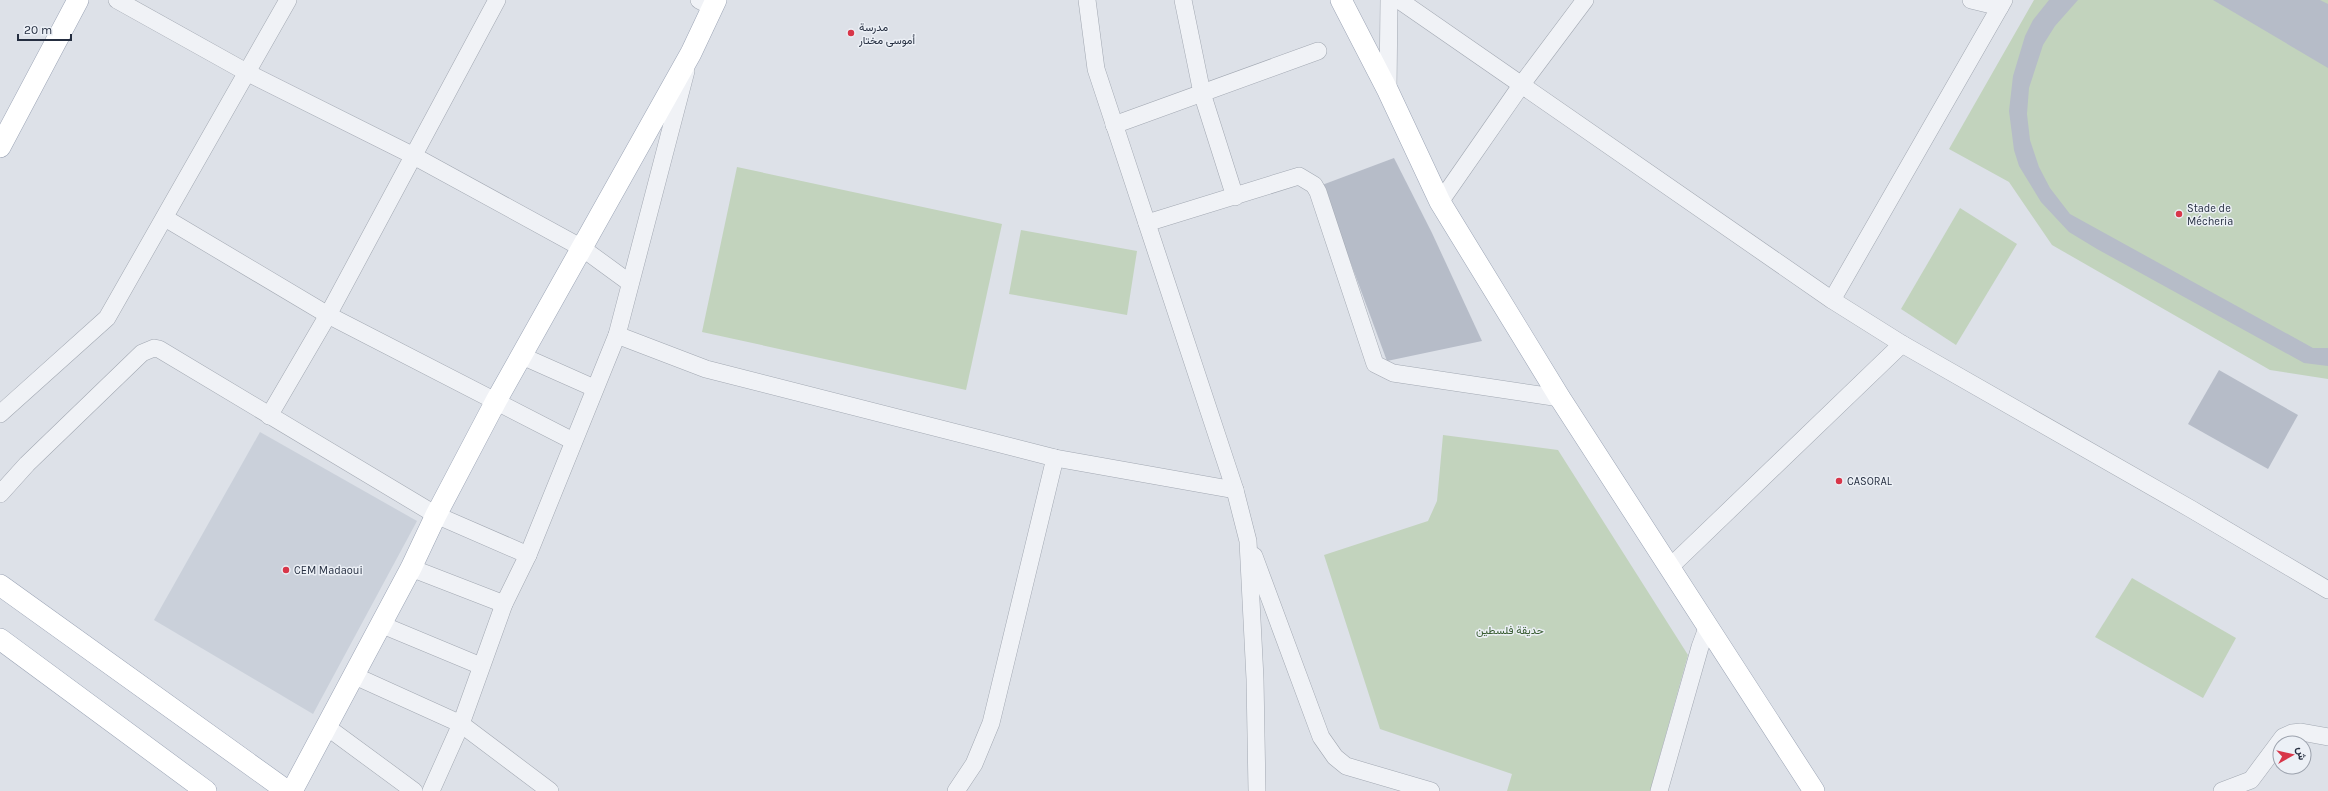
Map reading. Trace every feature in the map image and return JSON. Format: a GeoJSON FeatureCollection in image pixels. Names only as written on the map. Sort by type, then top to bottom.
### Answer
{"type":"FeatureCollection","features":[{"type":"Feature","properties":{"kind":"main road"},"geometry":{"type":"LineString","coordinates":[[0,147],[78,0]]}},
{"type":"Feature","properties":{"kind":"main road"},"geometry":{"type":"LineString","coordinates":[[1341,0],[1388,91],[1440,202],[1560,398],[1707,628],[1814,791]]}},
{"type":"Feature","properties":{"kind":"main road"},"geometry":{"type":"LineString","coordinates":[[292,791],[411,568],[436,515],[496,401],[691,53],[709,2]]}},
{"type":"Feature","properties":{"kind":"main road"},"geometry":{"type":"LineString","coordinates":[[0,585],[287,791]]}},
{"type":"Feature","properties":{"kind":"main road"},"geometry":{"type":"LineString","coordinates":[[0,639],[206,791]]}},
{"type":"Feature","properties":{"kind":"street"},"geometry":{"type":"LineString","coordinates":[[117,0],[248,73],[412,155],[582,248],[630,283]]}},
{"type":"Feature","properties":{"kind":"street"},"geometry":{"type":"LineString","coordinates":[[0,414],[108,318],[288,0]]}},
{"type":"Feature","properties":{"kind":"street"},"geometry":{"type":"LineString","coordinates":[[270,416],[328,314],[412,155],[497,0]]}},
{"type":"Feature","properties":{"kind":"street"},"geometry":{"type":"LineString","coordinates":[[1087,0],[1096,69],[1235,490],[1248,541],[1321,738],[1327,748],[1346,766],[1431,791]]}},
{"type":"Feature","properties":{"kind":"street"},"geometry":{"type":"LineString","coordinates":[[1183,0],[1202,93],[1236,196]]}},
{"type":"Feature","properties":{"kind":"street"},"geometry":{"type":"LineString","coordinates":[[1388,91],[1389,0]]}},
{"type":"Feature","properties":{"kind":"street"},"geometry":{"type":"LineString","coordinates":[[1399,0],[1832,300],[1902,344],[2191,509],[2328,590]]}},
{"type":"Feature","properties":{"kind":"street"},"geometry":{"type":"LineString","coordinates":[[1440,202],[1522,84],[1585,0]]}},
{"type":"Feature","properties":{"kind":"street"},"geometry":{"type":"LineString","coordinates":[[1832,300],[2002,4],[1971,0]]}},
{"type":"Feature","properties":{"kind":"street"},"geometry":{"type":"LineString","coordinates":[[1114,125],[1318,51]]}},
{"type":"Feature","properties":{"kind":"street"},"geometry":{"type":"LineString","coordinates":[[431,791],[461,724],[504,604],[528,555],[594,388],[617,335],[691,53]]}},
{"type":"Feature","properties":{"kind":"street"},"geometry":{"type":"LineString","coordinates":[[1147,223],[1299,176],[1314,185],[1375,364],[1393,373],[1560,398]]}},
{"type":"Feature","properties":{"kind":"street"},"geometry":{"type":"LineString","coordinates":[[165,218],[328,314],[573,441]]}},
{"type":"Feature","properties":{"kind":"street"},"geometry":{"type":"LineString","coordinates":[[617,335],[706,369],[1055,458],[1235,490]]}},
{"type":"Feature","properties":{"kind":"street"},"geometry":{"type":"LineString","coordinates":[[1669,568],[1902,344]]}},
{"type":"Feature","properties":{"kind":"street"},"geometry":{"type":"LineString","coordinates":[[0,494],[27,464],[147,350],[159,349],[436,515],[528,555]]}},
{"type":"Feature","properties":{"kind":"street"},"geometry":{"type":"LineString","coordinates":[[522,356],[594,388]]}},
{"type":"Feature","properties":{"kind":"street"},"geometry":{"type":"LineString","coordinates":[[956,791],[974,764],[991,723],[1055,458]]}},
{"type":"Feature","properties":{"kind":"street"},"geometry":{"type":"LineString","coordinates":[[1248,541],[1255,679],[1257,791]]}},
{"type":"Feature","properties":{"kind":"street"},"geometry":{"type":"LineString","coordinates":[[411,568],[504,604]]}},
{"type":"Feature","properties":{"kind":"street"},"geometry":{"type":"LineString","coordinates":[[380,624],[481,666]]}},
{"type":"Feature","properties":{"kind":"street"},"geometry":{"type":"LineString","coordinates":[[1659,791],[1700,647],[1707,628]]}},
{"type":"Feature","properties":{"kind":"street"},"geometry":{"type":"LineString","coordinates":[[354,676],[461,724],[550,791]]}},
{"type":"Feature","properties":{"kind":"street"},"geometry":{"type":"LineString","coordinates":[[327,727],[414,791]]}},
{"type":"Feature","properties":{"kind":"street"},"geometry":{"type":"LineString","coordinates":[[2222,791],[2251,780],[2283,737],[2292,732],[2300,732],[2328,738]]}},
{"type":"Feature","properties":{"kind":"shaded area","name":"CEM Madaoui"},"geometry":{"type":"Polygon","coordinates":[[[260,432],[417,521],[313,714],[154,620],[260,432]]]}},
{"type":"Feature","properties":{"kind":"green space","name":"Stade de Mécheria"},"geometry":{"type":"Polygon","coordinates":[[[2034,0],[2328,0],[2328,379],[2270,370],[2052,245],[2009,182],[1949,149],[2034,0]]]}},
{"type":"Feature","properties":{"kind":"green space"},"geometry":{"type":"Polygon","coordinates":[[[737,167],[1002,224],[966,390],[702,332],[737,167]]]}},
{"type":"Feature","properties":{"kind":"green space"},"geometry":{"type":"Polygon","coordinates":[[[1960,208],[2017,244],[1956,345],[1901,309],[1960,208]]]}},
{"type":"Feature","properties":{"kind":"green space"},"geometry":{"type":"Polygon","coordinates":[[[1021,230],[1137,251],[1127,315],[1009,294],[1021,230]]]}},
{"type":"Feature","properties":{"kind":"green space","name":"حديقة فلسطين"},"geometry":{"type":"Polygon","coordinates":[[[1443,435],[1558,450],[1688,655],[1650,791],[1507,791],[1512,774],[1380,729],[1324,555],[1428,521],[1437,501],[1443,435]]]}},
{"type":"Feature","properties":{"kind":"green space"},"geometry":{"type":"Polygon","coordinates":[[[2132,578],[2236,638],[2203,698],[2095,637],[2132,578]]]}},
{"type":"Feature","properties":{"kind":"building"},"geometry":{"type":"Polygon","coordinates":[[[2049,0],[2078,0],[2055,26],[2043,45],[2029,88],[2027,114],[2030,140],[2039,167],[2050,188],[2070,214],[2313,348],[2328,348],[2328,366],[2304,363],[2097,249],[2069,232],[2041,202],[2019,166],[2014,150],[2009,111],[2013,76],[2025,36],[2033,20],[2049,0]]]}},
{"type":"Feature","properties":{"kind":"building"},"geometry":{"type":"Polygon","coordinates":[[[2213,0],[2320,0],[2328,4],[2328,68],[2213,0]]]}},
{"type":"Feature","properties":{"kind":"building"},"geometry":{"type":"Polygon","coordinates":[[[1394,158],[1432,233],[1482,341],[1387,361],[1322,185],[1394,158]]]}},
{"type":"Feature","properties":{"kind":"building"},"geometry":{"type":"Polygon","coordinates":[[[2219,370],[2298,415],[2268,469],[2188,424],[2219,370]]]}},
{"type":"Feature","properties":{"kind":"place","name":"مدرسة أموسى مختار"},"geometry":{"type":"Point","coordinates":[851,33]}},
{"type":"Feature","properties":{"kind":"place","name":"Stade de Mécheria"},"geometry":{"type":"Point","coordinates":[2179,214]}},
{"type":"Feature","properties":{"kind":"place","name":"CASORAL"},"geometry":{"type":"Point","coordinates":[1839,481]}},
{"type":"Feature","properties":{"kind":"place","name":"CEM Madaoui"},"geometry":{"type":"Point","coordinates":[286,570]}}]}
